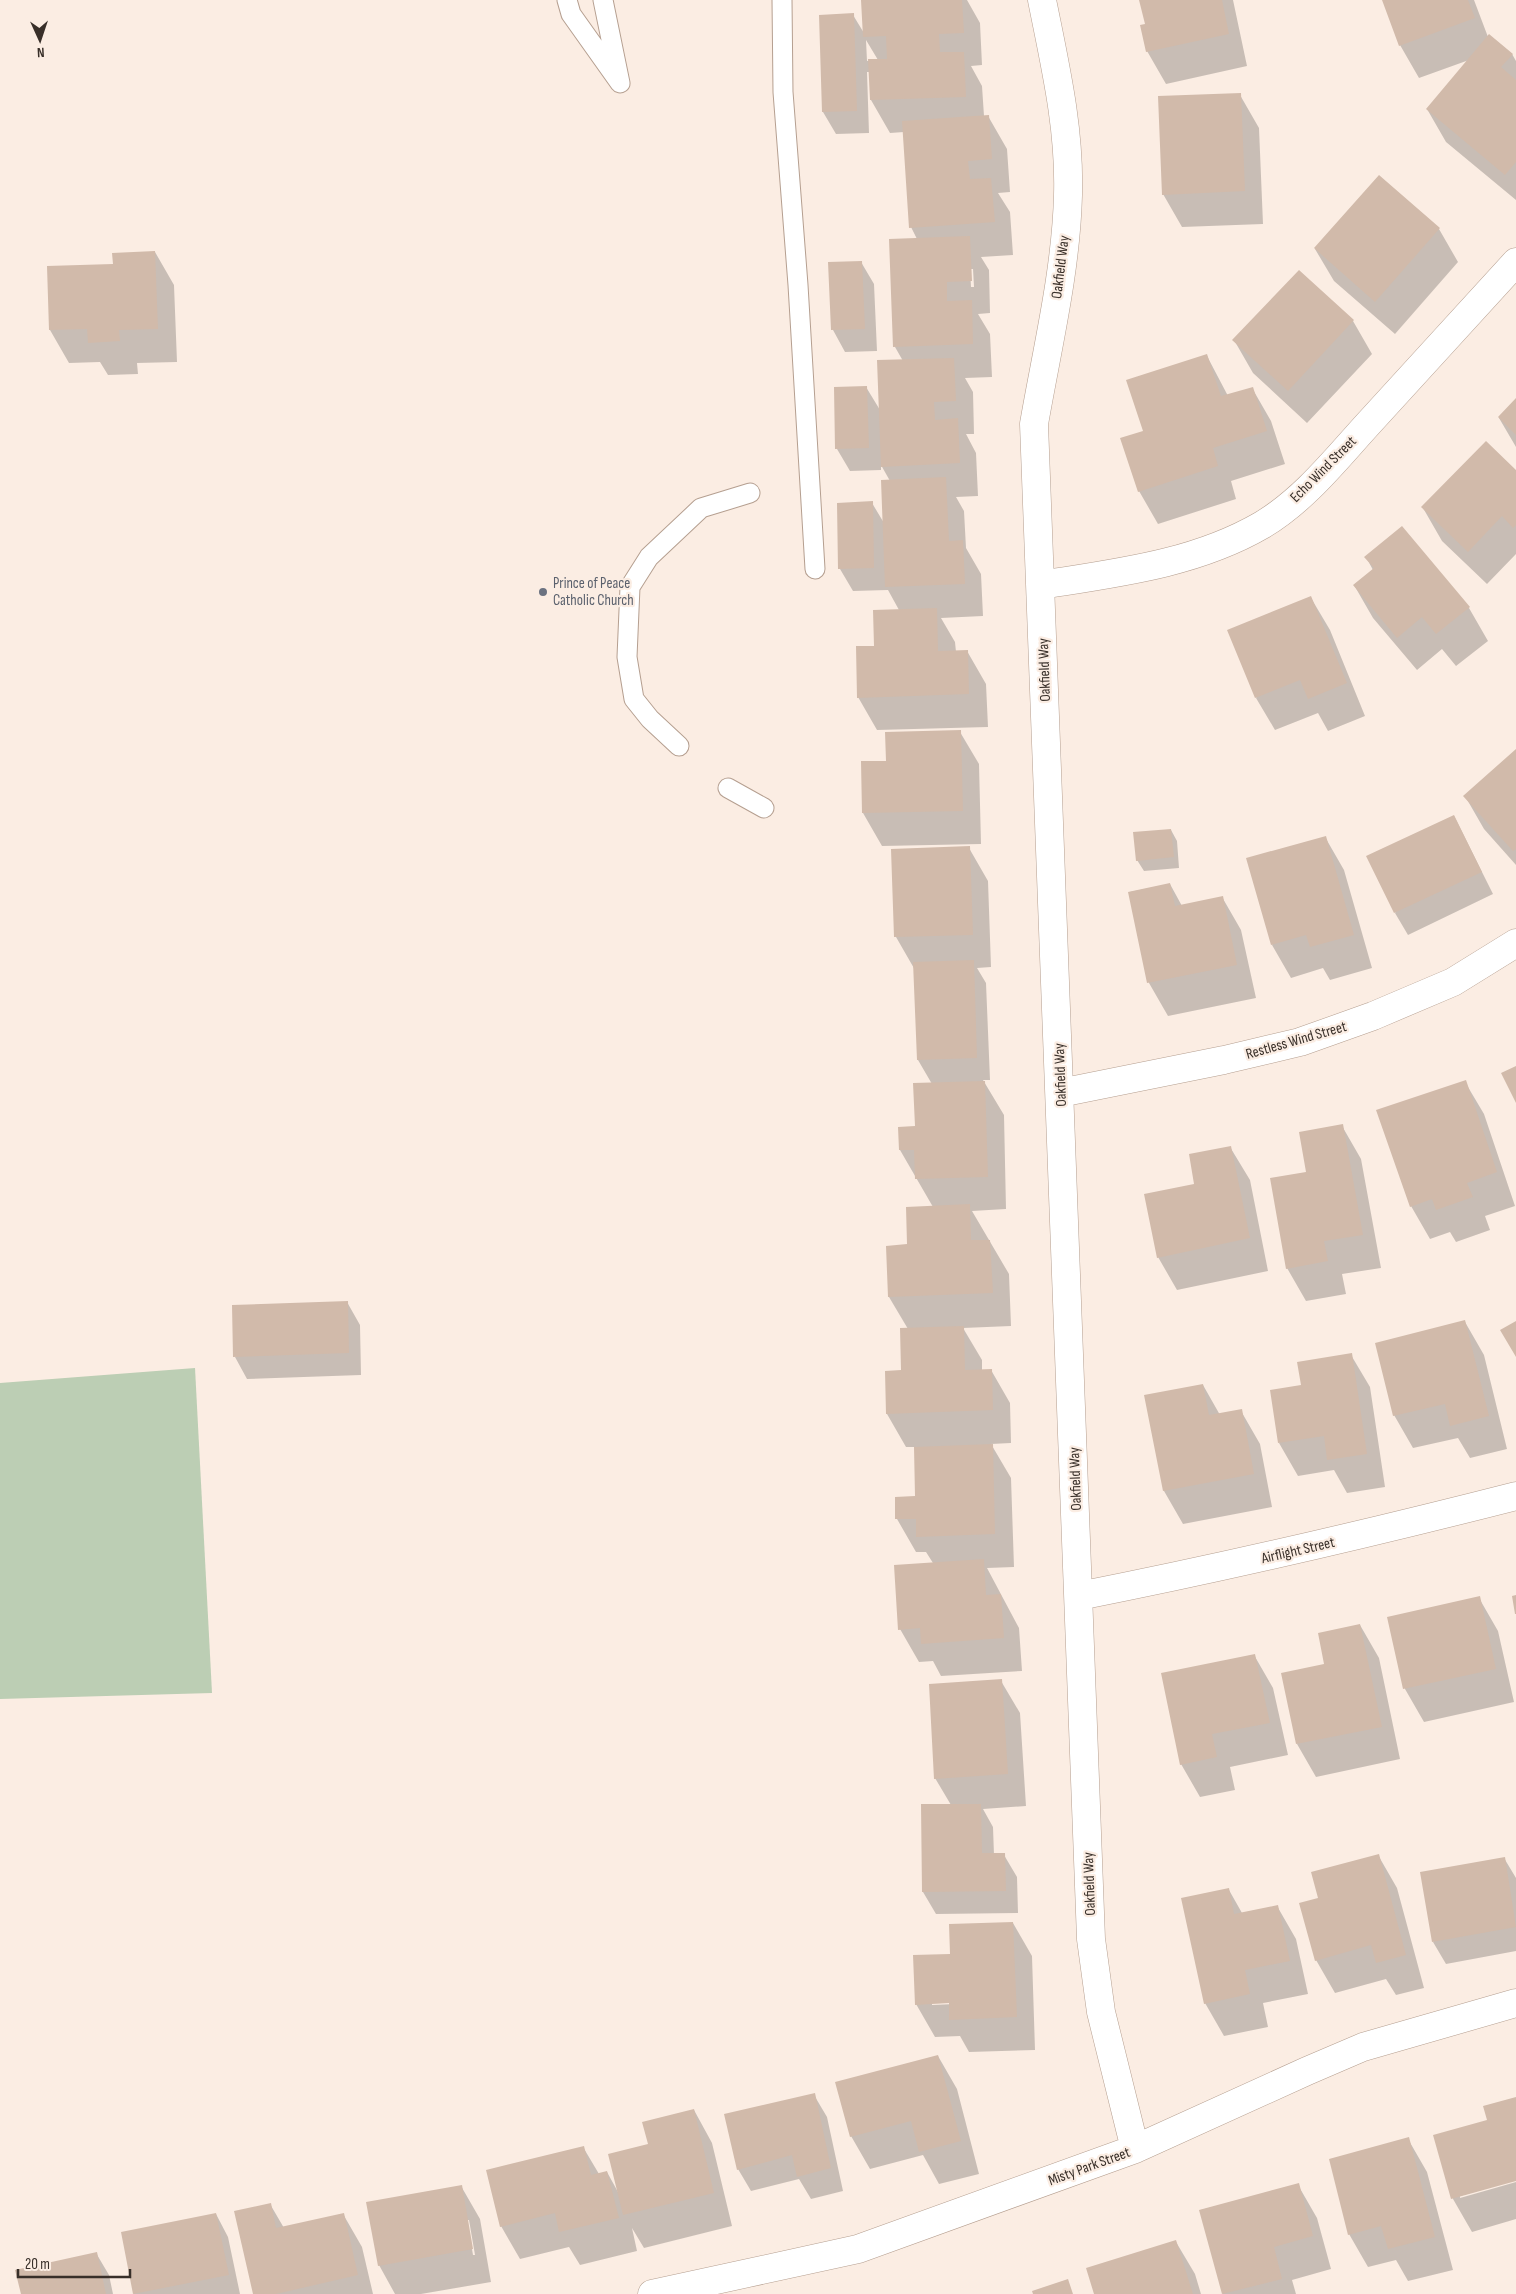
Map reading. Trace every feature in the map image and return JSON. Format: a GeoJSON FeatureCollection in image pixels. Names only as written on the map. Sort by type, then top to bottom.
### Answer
{"type":"FeatureCollection","features":[{"type":"Feature","properties":{"kind":"street","name":"Oakfield Way"},"geometry":{"type":"LineString","coordinates":[[1042,0],[1062,96],[1067,146],[1068,196],[1060,275],[1034,424],[1091,1939],[1101,2012],[1135,2149]]}},
{"type":"Feature","properties":{"kind":"street","name":"Echo Wind Street"},"geometry":{"type":"LineString","coordinates":[[1041,585],[1133,570],[1180,559],[1227,542],[1263,524],[1308,489],[1516,262]]}},
{"type":"Feature","properties":{"kind":"street","name":"Restless Wind Street"},"geometry":{"type":"LineString","coordinates":[[1060,1092],[1224,1060],[1300,1042],[1373,1016],[1453,982],[1516,943]]}},
{"type":"Feature","properties":{"kind":"street","name":"Airflight Street"},"geometry":{"type":"LineString","coordinates":[[1079,1596],[1201,1572],[1336,1541],[1516,1496]]}},
{"type":"Feature","properties":{"kind":"street","name":"Misty Park Street"},"geometry":{"type":"LineString","coordinates":[[652,2294],[858,2249],[1135,2149],[1363,2047],[1516,2004]]}},
{"type":"Feature","properties":{"kind":"lane"},"geometry":{"type":"LineString","coordinates":[[567,0],[571,14],[620,83],[603,0]]}},
{"type":"Feature","properties":{"kind":"lane"},"geometry":{"type":"LineString","coordinates":[[782,0],[783,92],[798,285],[815,569]]}},
{"type":"Feature","properties":{"kind":"lane"},"geometry":{"type":"LineString","coordinates":[[679,746],[650,719],[634,699],[627,657],[630,587],[649,557],[701,508],[750,493]]}},
{"type":"Feature","properties":{"kind":"lane"},"geometry":{"type":"LineString","coordinates":[[728,788],[764,808]]}},
{"type":"Feature","properties":{"kind":"green space"},"geometry":{"type":"Polygon","coordinates":[[[195,1368],[212,1693],[0,1699],[0,1383],[195,1368]]]}},
{"type":"Feature","properties":{"kind":"building"},"geometry":{"type":"Polygon","coordinates":[[[861,0],[962,0],[964,33],[939,34],[940,52],[964,52],[966,97],[870,100],[868,59],[887,59],[886,36],[863,37],[861,0]]]}},
{"type":"Feature","properties":{"kind":"building"},"geometry":{"type":"Polygon","coordinates":[[[1139,0],[1222,0],[1229,34],[1146,52],[1140,25],[1145,24],[1139,0]]]}},
{"type":"Feature","properties":{"kind":"building"},"geometry":{"type":"Polygon","coordinates":[[[1382,0],[1468,0],[1475,18],[1399,46],[1382,0]]]}},
{"type":"Feature","properties":{"kind":"building"},"geometry":{"type":"Polygon","coordinates":[[[854,13],[857,111],[822,112],[819,15],[854,13]]]}},
{"type":"Feature","properties":{"kind":"building"},"geometry":{"type":"Polygon","coordinates":[[[1489,34],[1513,54],[1501,67],[1516,80],[1516,162],[1505,175],[1426,109],[1489,34]]]}},
{"type":"Feature","properties":{"kind":"building"},"geometry":{"type":"Polygon","coordinates":[[[1241,93],[1245,191],[1162,195],[1158,96],[1241,93]]]}},
{"type":"Feature","properties":{"kind":"building"},"geometry":{"type":"Polygon","coordinates":[[[989,115],[992,159],[968,161],[970,179],[991,178],[995,222],[909,228],[902,121],[989,115]]]}},
{"type":"Feature","properties":{"kind":"building"},"geometry":{"type":"Polygon","coordinates":[[[1379,175],[1440,228],[1375,302],[1314,248],[1379,175]]]}},
{"type":"Feature","properties":{"kind":"building"},"geometry":{"type":"Polygon","coordinates":[[[970,236],[972,281],[947,282],[947,301],[972,300],[973,344],[893,347],[889,239],[970,236]]]}},
{"type":"Feature","properties":{"kind":"building"},"geometry":{"type":"Polygon","coordinates":[[[155,251],[158,329],[119,330],[120,341],[88,343],[87,329],[49,330],[47,266],[113,264],[112,253],[155,251]]]}},
{"type":"Feature","properties":{"kind":"building"},"geometry":{"type":"Polygon","coordinates":[[[862,261],[865,329],[831,330],[828,262],[862,261]]]}},
{"type":"Feature","properties":{"kind":"building"},"geometry":{"type":"Polygon","coordinates":[[[1299,270],[1354,320],[1288,391],[1232,340],[1299,270]]]}},
{"type":"Feature","properties":{"kind":"building"},"geometry":{"type":"Polygon","coordinates":[[[1207,354],[1221,396],[1253,387],[1267,431],[1213,448],[1218,466],[1138,492],[1120,438],[1143,431],[1126,380],[1207,354]]]}},
{"type":"Feature","properties":{"kind":"building"},"geometry":{"type":"Polygon","coordinates":[[[954,358],[956,401],[934,402],[935,420],[958,418],[960,463],[881,467],[877,360],[954,358]]]}},
{"type":"Feature","properties":{"kind":"building"},"geometry":{"type":"Polygon","coordinates":[[[867,386],[869,448],[835,449],[834,387],[867,386]]]}},
{"type":"Feature","properties":{"kind":"building"},"geometry":{"type":"Polygon","coordinates":[[[1516,398],[1516,435],[1498,417],[1516,398]]]}},
{"type":"Feature","properties":{"kind":"building"},"geometry":{"type":"Polygon","coordinates":[[[1486,441],[1516,470],[1516,525],[1513,528],[1502,516],[1468,552],[1421,507],[1486,441]]]}},
{"type":"Feature","properties":{"kind":"building"},"geometry":{"type":"Polygon","coordinates":[[[946,477],[949,541],[963,540],[965,584],[885,587],[881,480],[946,477]]]}},
{"type":"Feature","properties":{"kind":"building"},"geometry":{"type":"Polygon","coordinates":[[[873,501],[874,568],[838,569],[837,503],[873,501]]]}},
{"type":"Feature","properties":{"kind":"building"},"geometry":{"type":"Polygon","coordinates":[[[1402,526],[1470,607],[1436,634],[1422,617],[1397,638],[1353,585],[1374,568],[1364,557],[1402,526]]]}},
{"type":"Feature","properties":{"kind":"building"},"geometry":{"type":"Polygon","coordinates":[[[1311,596],[1347,683],[1308,699],[1300,680],[1255,698],[1227,630],[1311,596]]]}},
{"type":"Feature","properties":{"kind":"building"},"geometry":{"type":"Polygon","coordinates":[[[937,608],[938,651],[968,650],[969,694],[857,698],[856,646],[874,646],[873,610],[937,608]]]}},
{"type":"Feature","properties":{"kind":"building"},"geometry":{"type":"Polygon","coordinates":[[[961,730],[963,811],[862,813],[861,761],[886,761],[885,732],[961,730]]]}},
{"type":"Feature","properties":{"kind":"building"},"geometry":{"type":"Polygon","coordinates":[[[1516,749],[1516,849],[1513,851],[1463,796],[1516,749]]]}},
{"type":"Feature","properties":{"kind":"building"},"geometry":{"type":"Polygon","coordinates":[[[1454,815],[1482,872],[1394,913],[1366,856],[1454,815]]]}},
{"type":"Feature","properties":{"kind":"building"},"geometry":{"type":"Polygon","coordinates":[[[1171,829],[1174,857],[1136,861],[1133,832],[1171,829]]]}},
{"type":"Feature","properties":{"kind":"building"},"geometry":{"type":"Polygon","coordinates":[[[1326,836],[1354,935],[1310,947],[1306,935],[1271,945],[1246,858],[1326,836]]]}},
{"type":"Feature","properties":{"kind":"building"},"geometry":{"type":"Polygon","coordinates":[[[970,846],[973,935],[894,937],[891,849],[970,846]]]}},
{"type":"Feature","properties":{"kind":"building"},"geometry":{"type":"Polygon","coordinates":[[[1170,883],[1175,906],[1223,896],[1237,965],[1147,983],[1128,892],[1170,883]]]}},
{"type":"Feature","properties":{"kind":"building"},"geometry":{"type":"Polygon","coordinates":[[[974,960],[977,1058],[917,1060],[913,962],[974,960]]]}},
{"type":"Feature","properties":{"kind":"building"},"geometry":{"type":"Polygon","coordinates":[[[1516,1066],[1516,1103],[1501,1073],[1516,1066]]]}},
{"type":"Feature","properties":{"kind":"building"},"geometry":{"type":"Polygon","coordinates":[[[1466,1080],[1497,1172],[1467,1183],[1473,1197],[1436,1210],[1432,1199],[1410,1207],[1376,1110],[1466,1080]]]}},
{"type":"Feature","properties":{"kind":"building"},"geometry":{"type":"Polygon","coordinates":[[[985,1081],[988,1177],[915,1179],[914,1150],[899,1150],[898,1127],[915,1126],[913,1083],[985,1081]]]}},
{"type":"Feature","properties":{"kind":"building"},"geometry":{"type":"Polygon","coordinates":[[[1343,1124],[1363,1235],[1324,1241],[1328,1261],[1286,1269],[1270,1178],[1306,1172],[1299,1132],[1343,1124]]]}},
{"type":"Feature","properties":{"kind":"building"},"geometry":{"type":"Polygon","coordinates":[[[1231,1146],[1250,1238],[1157,1258],[1144,1194],[1194,1184],[1189,1154],[1231,1146]]]}},
{"type":"Feature","properties":{"kind":"building"},"geometry":{"type":"Polygon","coordinates":[[[970,1204],[971,1240],[990,1240],[993,1293],[888,1297],[886,1246],[907,1244],[906,1207],[970,1204]]]}},
{"type":"Feature","properties":{"kind":"building"},"geometry":{"type":"Polygon","coordinates":[[[348,1301],[349,1353],[233,1357],[232,1305],[348,1301]]]}},
{"type":"Feature","properties":{"kind":"building"},"geometry":{"type":"Polygon","coordinates":[[[1465,1320],[1489,1416],[1450,1426],[1445,1404],[1393,1416],[1375,1343],[1465,1320]]]}},
{"type":"Feature","properties":{"kind":"building"},"geometry":{"type":"Polygon","coordinates":[[[1516,1321],[1516,1357],[1500,1330],[1516,1321]]]}},
{"type":"Feature","properties":{"kind":"building"},"geometry":{"type":"Polygon","coordinates":[[[964,1326],[965,1370],[992,1369],[993,1410],[886,1414],[885,1371],[901,1370],[900,1328],[964,1326]]]}},
{"type":"Feature","properties":{"kind":"building"},"geometry":{"type":"Polygon","coordinates":[[[1352,1353],[1367,1454],[1327,1460],[1324,1436],[1278,1443],[1270,1390],[1301,1385],[1297,1362],[1352,1353]]]}},
{"type":"Feature","properties":{"kind":"building"},"geometry":{"type":"Polygon","coordinates":[[[1203,1384],[1209,1415],[1242,1409],[1254,1474],[1163,1491],[1144,1395],[1203,1384]]]}},
{"type":"Feature","properties":{"kind":"building"},"geometry":{"type":"Polygon","coordinates":[[[993,1444],[995,1534],[916,1537],[916,1519],[895,1519],[895,1497],[915,1496],[914,1447],[993,1444]]]}},
{"type":"Feature","properties":{"kind":"building"},"geometry":{"type":"Polygon","coordinates":[[[984,1559],[986,1595],[1001,1594],[1004,1638],[921,1644],[920,1628],[898,1630],[894,1565],[984,1559]]]}},
{"type":"Feature","properties":{"kind":"building"},"geometry":{"type":"Polygon","coordinates":[[[1516,1595],[1516,1614],[1515,1614],[1512,1596],[1516,1595]]]}},
{"type":"Feature","properties":{"kind":"building"},"geometry":{"type":"Polygon","coordinates":[[[1480,1596],[1496,1669],[1403,1689],[1387,1617],[1480,1596]]]}},
{"type":"Feature","properties":{"kind":"building"},"geometry":{"type":"Polygon","coordinates":[[[1360,1624],[1382,1727],[1296,1744],[1281,1673],[1324,1664],[1318,1633],[1360,1624]]]}},
{"type":"Feature","properties":{"kind":"building"},"geometry":{"type":"Polygon","coordinates":[[[1255,1654],[1270,1723],[1212,1734],[1217,1757],[1180,1765],[1161,1673],[1255,1654]]]}},
{"type":"Feature","properties":{"kind":"building"},"geometry":{"type":"Polygon","coordinates":[[[1002,1679],[1008,1774],[934,1779],[929,1684],[1002,1679]]]}},
{"type":"Feature","properties":{"kind":"building"},"geometry":{"type":"Polygon","coordinates":[[[921,1804],[981,1804],[982,1853],[1005,1853],[1006,1891],[922,1892],[921,1804]]]}},
{"type":"Feature","properties":{"kind":"building"},"geometry":{"type":"Polygon","coordinates":[[[1379,1854],[1406,1955],[1376,1963],[1371,1945],[1315,1961],[1299,1903],[1318,1898],[1311,1872],[1379,1854]]]}},
{"type":"Feature","properties":{"kind":"building"},"geometry":{"type":"Polygon","coordinates":[[[1505,1857],[1516,1927],[1432,1942],[1420,1872],[1505,1857]]]}},
{"type":"Feature","properties":{"kind":"building"},"geometry":{"type":"Polygon","coordinates":[[[1229,1888],[1234,1914],[1278,1905],[1290,1961],[1245,1970],[1250,1994],[1204,2004],[1181,1898],[1229,1888]]]}},
{"type":"Feature","properties":{"kind":"building"},"geometry":{"type":"Polygon","coordinates":[[[1013,1922],[1017,2017],[949,2020],[949,2003],[915,2005],[913,1955],[950,1954],[949,1924],[1013,1922]]]}},
{"type":"Feature","properties":{"kind":"building"},"geometry":{"type":"Polygon","coordinates":[[[938,2055],[961,2141],[919,2152],[911,2121],[850,2137],[835,2082],[938,2055]]]}},
{"type":"Feature","properties":{"kind":"building"},"geometry":{"type":"Polygon","coordinates":[[[815,2093],[831,2168],[797,2177],[792,2155],[737,2170],[724,2114],[815,2093]]]}},
{"type":"Feature","properties":{"kind":"building"},"geometry":{"type":"Polygon","coordinates":[[[1516,2097],[1516,2181],[1451,2199],[1433,2135],[1487,2120],[1483,2106],[1516,2097]]]}},
{"type":"Feature","properties":{"kind":"building"},"geometry":{"type":"Polygon","coordinates":[[[694,2109],[714,2193],[623,2215],[608,2154],[648,2144],[642,2122],[694,2109]]]}},
{"type":"Feature","properties":{"kind":"building"},"geometry":{"type":"Polygon","coordinates":[[[1409,2137],[1435,2237],[1388,2249],[1381,2226],[1348,2235],[1329,2159],[1409,2137]]]}},
{"type":"Feature","properties":{"kind":"building"},"geometry":{"type":"Polygon","coordinates":[[[584,2146],[591,2175],[607,2171],[619,2218],[559,2232],[555,2213],[500,2227],[486,2170],[584,2146]]]}},
{"type":"Feature","properties":{"kind":"building"},"geometry":{"type":"Polygon","coordinates":[[[1299,2183],[1313,2236],[1274,2247],[1282,2279],[1222,2294],[1199,2210],[1299,2183]]]}},
{"type":"Feature","properties":{"kind":"building"},"geometry":{"type":"Polygon","coordinates":[[[462,2185],[473,2249],[378,2266],[366,2202],[462,2185]]]}},
{"type":"Feature","properties":{"kind":"building"},"geometry":{"type":"Polygon","coordinates":[[[271,2203],[276,2228],[344,2213],[358,2275],[276,2294],[253,2294],[234,2211],[271,2203]]]}},
{"type":"Feature","properties":{"kind":"building"},"geometry":{"type":"Polygon","coordinates":[[[216,2213],[229,2275],[133,2294],[121,2232],[216,2213]]]}},
{"type":"Feature","properties":{"kind":"building"},"geometry":{"type":"Polygon","coordinates":[[[1176,2240],[1193,2294],[1094,2294],[1086,2268],[1176,2240]]]}},
{"type":"Feature","properties":{"kind":"building"},"geometry":{"type":"Polygon","coordinates":[[[97,2252],[106,2294],[21,2294],[15,2270],[97,2252]]]}},
{"type":"Feature","properties":{"kind":"building"},"geometry":{"type":"Polygon","coordinates":[[[1068,2279],[1073,2294],[1033,2294],[1032,2291],[1068,2279]]]}},
{"type":"Feature","properties":{"kind":"place","name":"Prince of Peace Catholic Church"},"geometry":{"type":"Point","coordinates":[543,592]}}]}
